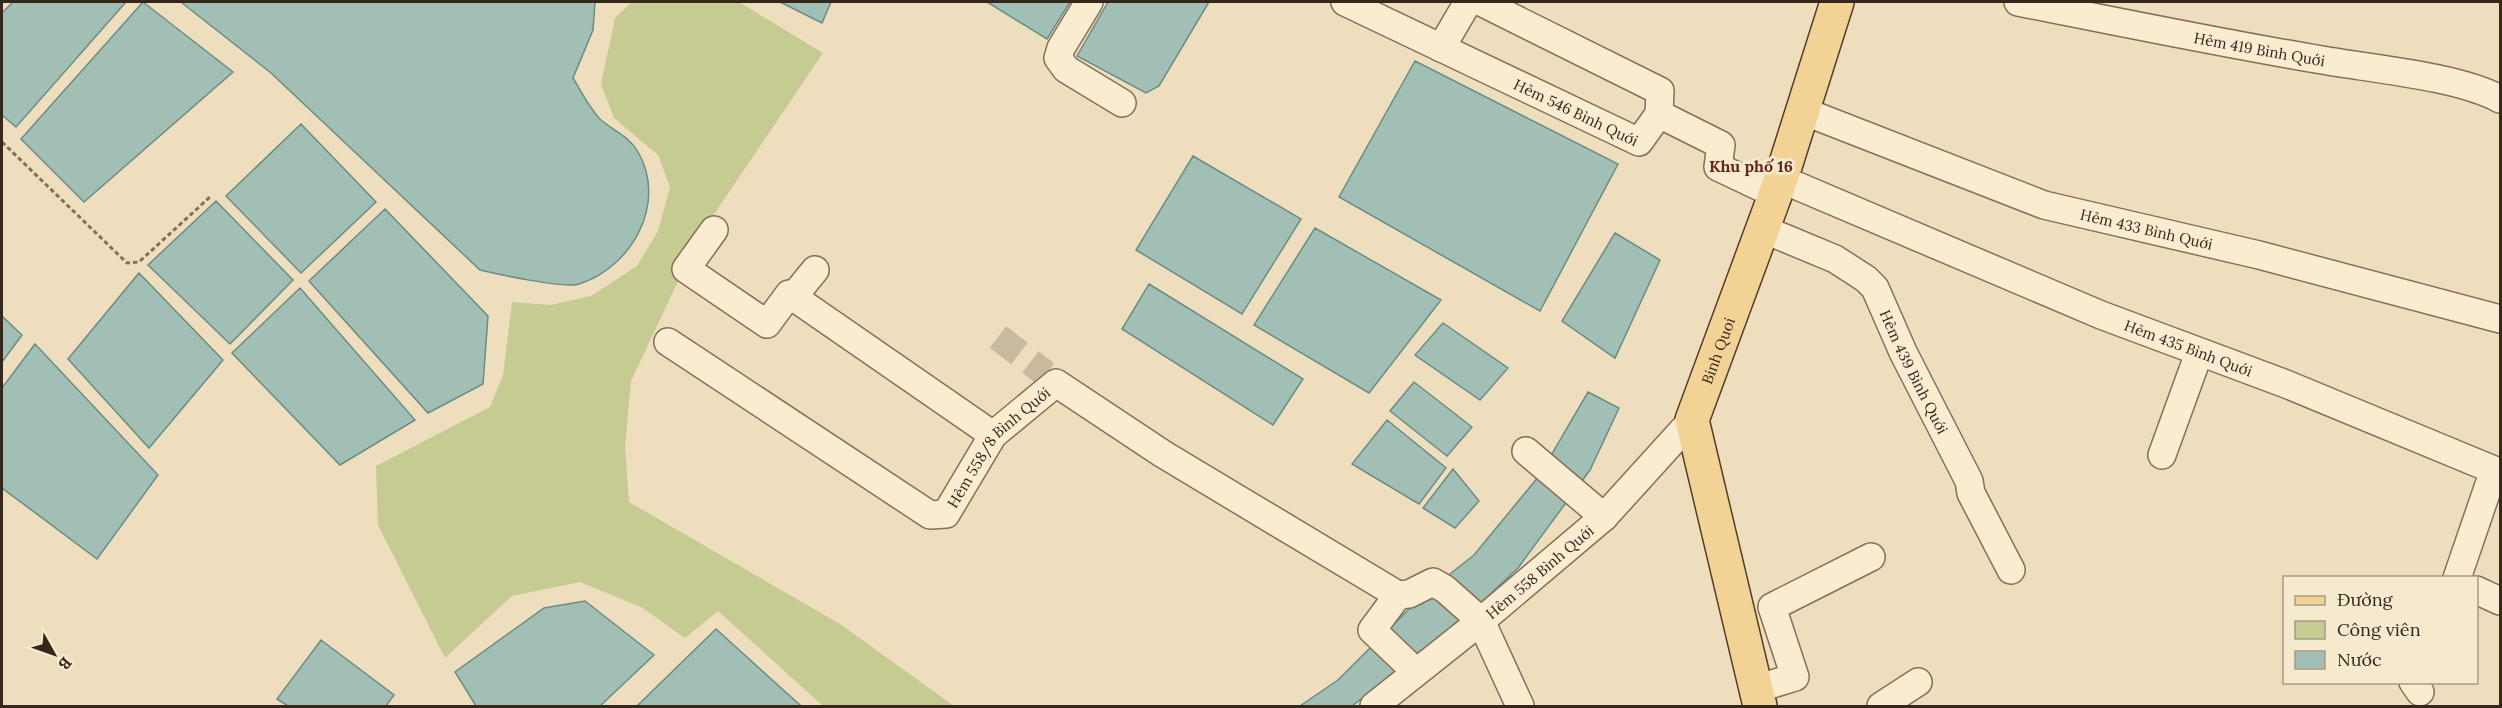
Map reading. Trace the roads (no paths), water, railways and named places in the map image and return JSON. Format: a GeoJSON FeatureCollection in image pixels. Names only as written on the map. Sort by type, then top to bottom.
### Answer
{"type":"FeatureCollection","features":[{"type":"Feature","properties":{"kind":"main road","name":"Binh Quoi"},"geometry":{"type":"LineString","coordinates":[[1692,420],[1778,187],[1837,2]]}},
{"type":"Feature","properties":{"kind":"main road"},"geometry":{"type":"LineString","coordinates":[[1692,420],[1758,698]]}},
{"type":"Feature","properties":{"kind":"street"},"geometry":{"type":"LineString","coordinates":[[1089,2],[1058,58],[1066,69],[1122,103]]}},
{"type":"Feature","properties":{"kind":"street"},"geometry":{"type":"LineString","coordinates":[[1441,48],[1468,2]]}},
{"type":"Feature","properties":{"kind":"street"},"geometry":{"type":"LineString","coordinates":[[1481,2],[1660,91],[1659,114]]}},
{"type":"Feature","properties":{"kind":"street","name":"Hẻm 419 Bình Quới"},"geometry":{"type":"LineString","coordinates":[[2018,2],[2241,46],[2437,80],[2486,91],[2500,99]]}},
{"type":"Feature","properties":{"kind":"street","name":"Hẻm 546 Bình Quới"},"geometry":{"type":"LineString","coordinates":[[1351,3],[1639,142],[1659,114],[1721,145],[1718,167],[1778,187]]}},
{"type":"Feature","properties":{"kind":"street","name":"Hẻm 433 Bình Quới"},"geometry":{"type":"LineString","coordinates":[[1803,111],[2044,205],[2259,255],[2500,319]]}},
{"type":"Feature","properties":{"kind":"street","name":"Hẻm 435 Bình Quới"},"geometry":{"type":"LineString","coordinates":[[1778,187],[2101,315],[2286,384],[2494,470],[2492,506],[2458,576]]}},
{"type":"Feature","properties":{"kind":"street","name":"Hẻm 439 Bình Quới"},"geometry":{"type":"LineString","coordinates":[[1763,229],[1835,259],[1866,279],[1875,288],[1903,352],[1969,481],[1971,493],[2011,570]]}},
{"type":"Feature","properties":{"kind":"street"},"geometry":{"type":"LineString","coordinates":[[714,230],[686,268],[767,324],[789,294],[993,435]]}},
{"type":"Feature","properties":{"kind":"street"},"geometry":{"type":"LineString","coordinates":[[793,297],[815,270]]}},
{"type":"Feature","properties":{"kind":"street","name":"Hẻm 558/8 Bình Quới"},"geometry":{"type":"LineString","coordinates":[[668,342],[930,515],[946,514],[993,435],[1051,379],[1163,454],[1398,595]]}},
{"type":"Feature","properties":{"kind":"street"},"geometry":{"type":"LineString","coordinates":[[2162,455],[2199,352]]}},
{"type":"Feature","properties":{"kind":"street","name":"Hẻm 558 Bình Quới"},"geometry":{"type":"LineString","coordinates":[[1374,706],[1400,698],[1414,669],[1604,517],[1692,420]]}},
{"type":"Feature","properties":{"kind":"street"},"geometry":{"type":"LineString","coordinates":[[1533,457],[1604,517]]}},
{"type":"Feature","properties":{"kind":"street"},"geometry":{"type":"LineString","coordinates":[[1758,698],[1795,677],[1772,607],[1871,557]]}},
{"type":"Feature","properties":{"kind":"street"},"geometry":{"type":"LineString","coordinates":[[1414,669],[1372,630],[1398,595],[1409,594],[1431,582],[1440,584],[1478,618],[1520,706]]}},
{"type":"Feature","properties":{"kind":"street"},"geometry":{"type":"LineString","coordinates":[[2478,591],[2500,601]]}},
{"type":"Feature","properties":{"kind":"street"},"geometry":{"type":"LineString","coordinates":[[1881,706],[1918,682]]}},
{"type":"Feature","properties":{"kind":"water"},"geometry":{"type":"Polygon","coordinates":[[[13,2],[126,2],[16,127],[2,115],[2,13],[13,2]]]}},
{"type":"Feature","properties":{"kind":"water"},"geometry":{"type":"Polygon","coordinates":[[[143,2],[233,72],[84,202],[21,139],[143,2]]]}},
{"type":"Feature","properties":{"kind":"water"},"geometry":{"type":"Polygon","coordinates":[[[181,2],[595,2],[593,30],[573,78],[597,116],[626,138],[638,152],[646,172],[649,192],[646,212],[639,231],[628,249],[614,264],[598,276],[579,284],[546,283],[480,270],[271,73],[181,2]]]}},
{"type":"Feature","properties":{"kind":"water"},"geometry":{"type":"Polygon","coordinates":[[[780,2],[831,2],[822,23],[780,2]]]}},
{"type":"Feature","properties":{"kind":"water"},"geometry":{"type":"Polygon","coordinates":[[[987,2],[1070,2],[1047,39],[987,2]]]}},
{"type":"Feature","properties":{"kind":"water"},"geometry":{"type":"Polygon","coordinates":[[[1108,2],[1209,2],[1159,86],[1146,93],[1077,56],[1108,2]]]}},
{"type":"Feature","properties":{"kind":"water"},"geometry":{"type":"Polygon","coordinates":[[[1415,61],[1618,164],[1540,311],[1339,197],[1415,61]]]}},
{"type":"Feature","properties":{"kind":"water"},"geometry":{"type":"Polygon","coordinates":[[[301,124],[376,202],[301,273],[226,196],[301,124]]]}},
{"type":"Feature","properties":{"kind":"water"},"geometry":{"type":"Polygon","coordinates":[[[1193,156],[1301,219],[1242,314],[1136,250],[1193,156]]]}},
{"type":"Feature","properties":{"kind":"water"},"geometry":{"type":"Polygon","coordinates":[[[216,201],[293,280],[230,344],[148,265],[216,201]]]}},
{"type":"Feature","properties":{"kind":"water"},"geometry":{"type":"Polygon","coordinates":[[[385,209],[488,316],[483,384],[428,413],[309,281],[385,209]]]}},
{"type":"Feature","properties":{"kind":"water"},"geometry":{"type":"Polygon","coordinates":[[[1315,228],[1441,300],[1369,393],[1254,325],[1315,228]]]}},
{"type":"Feature","properties":{"kind":"water"},"geometry":{"type":"Polygon","coordinates":[[[1615,233],[1660,260],[1615,358],[1562,321],[1615,233]]]}},
{"type":"Feature","properties":{"kind":"water"},"geometry":{"type":"Polygon","coordinates":[[[139,273],[223,360],[149,448],[68,359],[139,273]]]}},
{"type":"Feature","properties":{"kind":"water"},"geometry":{"type":"Polygon","coordinates":[[[1149,284],[1303,379],[1273,425],[1122,329],[1149,284]]]}},
{"type":"Feature","properties":{"kind":"water"},"geometry":{"type":"Polygon","coordinates":[[[300,288],[415,420],[340,465],[232,353],[300,288]]]}},
{"type":"Feature","properties":{"kind":"water"},"geometry":{"type":"Polygon","coordinates":[[[2,316],[22,335],[2,362],[2,316]]]}},
{"type":"Feature","properties":{"kind":"water"},"geometry":{"type":"Polygon","coordinates":[[[1443,323],[1508,368],[1480,400],[1415,355],[1443,323]]]}},
{"type":"Feature","properties":{"kind":"water"},"geometry":{"type":"Polygon","coordinates":[[[35,344],[158,475],[97,559],[2,488],[2,388],[35,344]]]}},
{"type":"Feature","properties":{"kind":"water"},"geometry":{"type":"Polygon","coordinates":[[[1414,382],[1472,427],[1447,456],[1390,411],[1414,382]]]}},
{"type":"Feature","properties":{"kind":"water"},"geometry":{"type":"Polygon","coordinates":[[[1588,392],[1619,408],[1590,470],[1518,568],[1456,626],[1352,706],[1300,706],[1338,680],[1422,596],[1474,555],[1539,476],[1588,392]]]}},
{"type":"Feature","properties":{"kind":"water"},"geometry":{"type":"Polygon","coordinates":[[[1387,420],[1446,468],[1419,504],[1352,464],[1387,420]]]}},
{"type":"Feature","properties":{"kind":"water"},"geometry":{"type":"Polygon","coordinates":[[[1453,469],[1479,501],[1455,528],[1423,508],[1453,469]]]}},
{"type":"Feature","properties":{"kind":"water"},"geometry":{"type":"Polygon","coordinates":[[[585,601],[654,655],[600,706],[476,706],[455,672],[544,608],[585,601]]]}},
{"type":"Feature","properties":{"kind":"water"},"geometry":{"type":"Polygon","coordinates":[[[716,629],[801,706],[637,706],[716,629]]]}},
{"type":"Feature","properties":{"kind":"water"},"geometry":{"type":"Polygon","coordinates":[[[321,640],[394,695],[386,706],[288,706],[277,699],[321,640]]]}},
{"type":"Feature","properties":{"kind":"tunnel"},"geometry":{"type":"LineString","coordinates":[[998,337],[1046,374]]}},
{"type":"Feature","properties":{"kind":"district","name":"Khu phố 16"},"geometry":{"type":"Point","coordinates":[1751,166]}}]}
